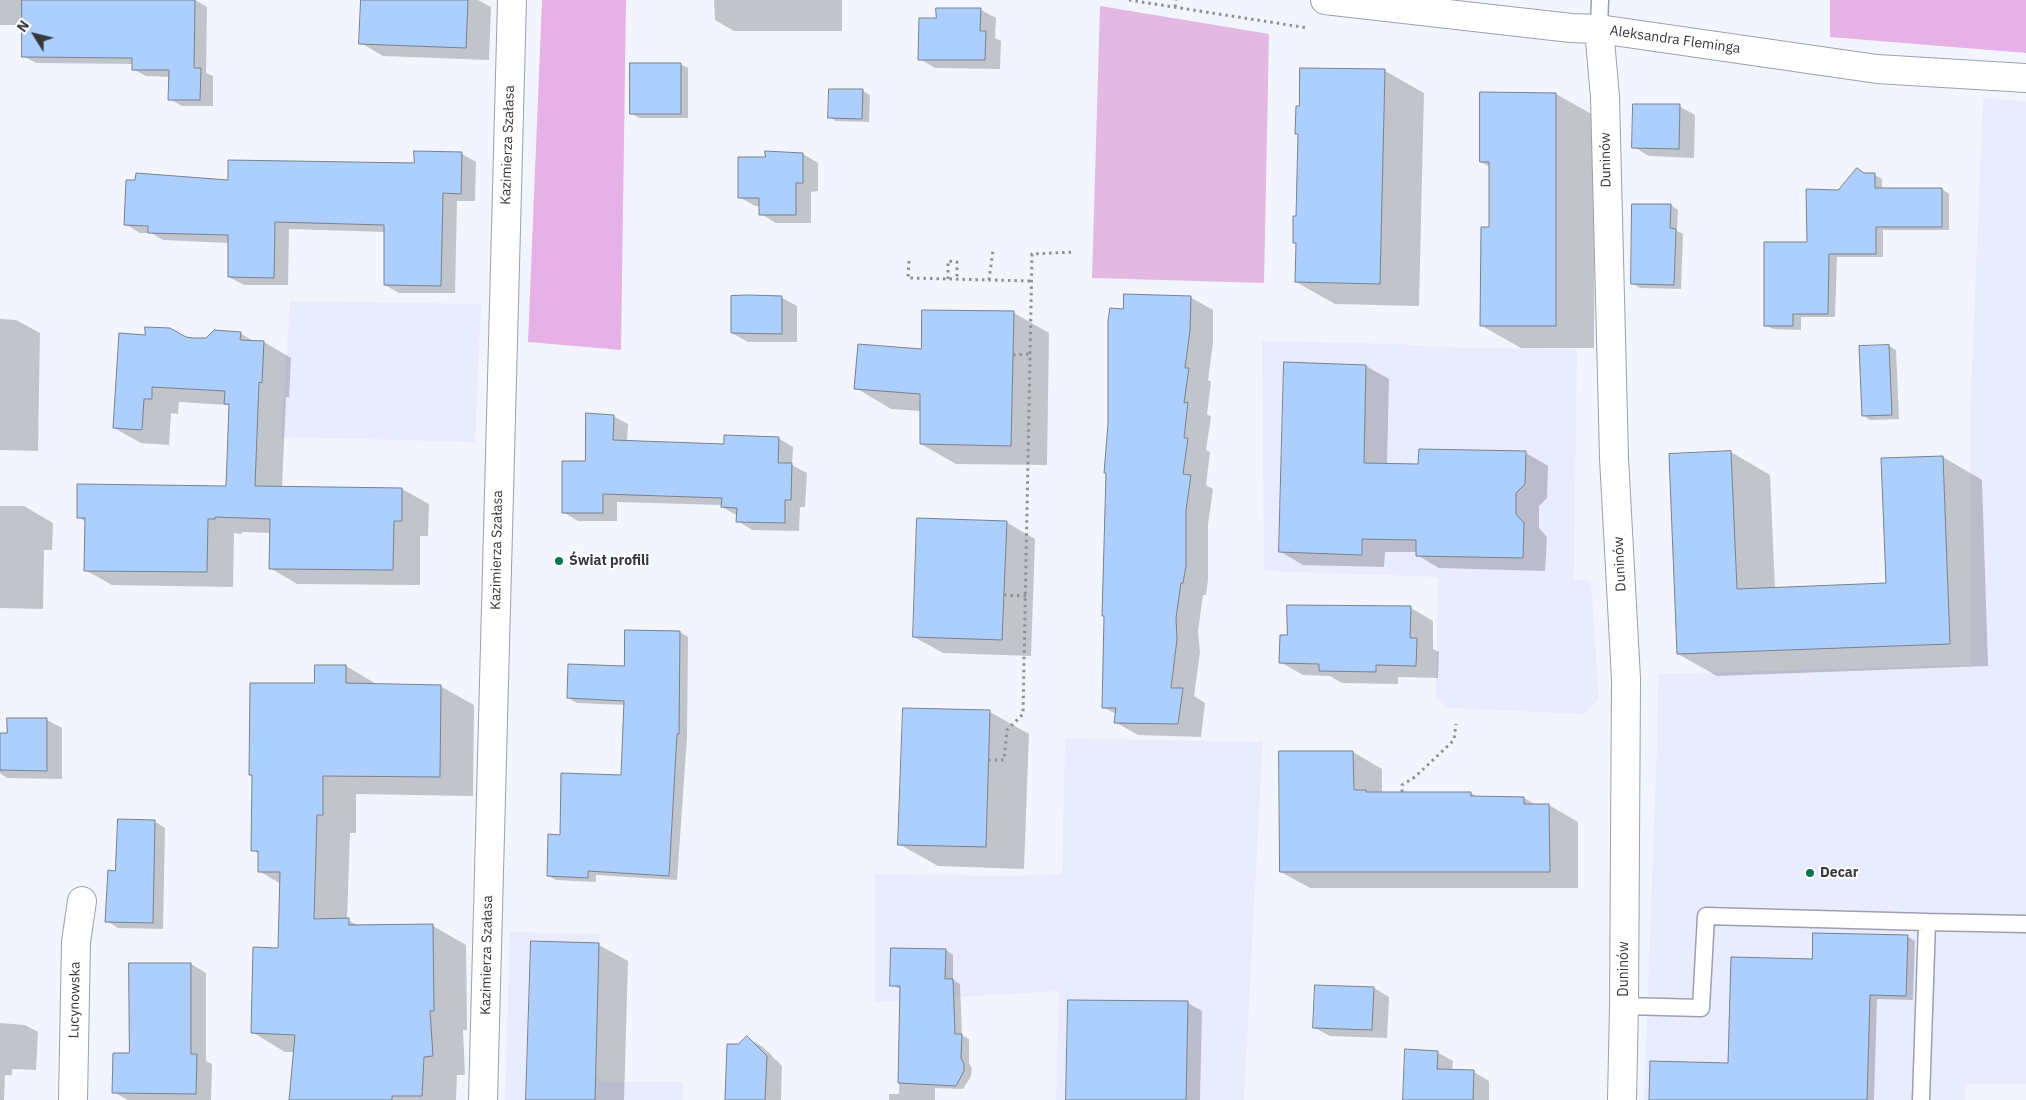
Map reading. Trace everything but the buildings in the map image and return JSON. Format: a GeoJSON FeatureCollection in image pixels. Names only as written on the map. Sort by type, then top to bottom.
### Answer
{"type":"FeatureCollection","features":[{"type":"Feature","properties":{"kind":"street","name":"Kazimierza Szałasa"},"geometry":{"type":"LineString","coordinates":[[483,1100],[512,0]]}},
{"type":"Feature","properties":{"kind":"street","name":"Aleksandra Fleminga"},"geometry":{"type":"LineString","coordinates":[[1325,0],[1561,27],[1599,29],[1877,70],[2026,78]]}},
{"type":"Feature","properties":{"kind":"street","name":"Duninów"},"geometry":{"type":"LineString","coordinates":[[1599,29],[1605,97],[1614,458],[1626,679],[1622,1100]]}},
{"type":"Feature","properties":{"kind":"street","name":"Lucynowska"},"geometry":{"type":"LineString","coordinates":[[73,1100],[76,942],[82,901]]}},
{"type":"Feature","properties":{"kind":"lane"},"geometry":{"type":"LineString","coordinates":[[1599,29],[1600,0]]}},
{"type":"Feature","properties":{"kind":"lane"},"geometry":{"type":"LineString","coordinates":[[1624,1006],[1701,1008],[1706,916],[2026,924]]}},
{"type":"Feature","properties":{"kind":"lane"},"geometry":{"type":"LineString","coordinates":[[1922,1100],[1927,922]]}},
{"type":"Feature","properties":{"kind":"path"},"geometry":{"type":"LineString","coordinates":[[1176,0],[1176,7]]}},
{"type":"Feature","properties":{"kind":"path"},"geometry":{"type":"LineString","coordinates":[[989,280],[993,250]]}},
{"type":"Feature","properties":{"kind":"path"},"geometry":{"type":"LineString","coordinates":[[988,760],[1004,760],[1007,730],[1023,714],[1032,254],[1074,252]]}},
{"type":"Feature","properties":{"kind":"path"},"geometry":{"type":"LineString","coordinates":[[910,261],[908,278],[1032,281]]}},
{"type":"Feature","properties":{"kind":"path"},"geometry":{"type":"LineString","coordinates":[[948,279],[948,261],[957,262],[957,279]]}},
{"type":"Feature","properties":{"kind":"path"},"geometry":{"type":"LineString","coordinates":[[1013,355],[1030,354]]}},
{"type":"Feature","properties":{"kind":"path"},"geometry":{"type":"LineString","coordinates":[[1004,595],[1026,596]]}},
{"type":"Feature","properties":{"kind":"path"},"geometry":{"type":"LineString","coordinates":[[1402,792],[1402,785],[1415,777],[1454,740],[1456,724]]}},
{"type":"Feature","properties":{"kind":"shaded area"},"geometry":{"type":"Polygon","coordinates":[[[542,0],[626,0],[621,350],[528,342],[542,0]]]}},
{"type":"Feature","properties":{"kind":"shaded area"},"geometry":{"type":"Polygon","coordinates":[[[1830,0],[2026,0],[2026,53],[1830,37],[1830,0]]]}},
{"type":"Feature","properties":{"kind":"shaded area"},"geometry":{"type":"Polygon","coordinates":[[[1100,6],[1269,34],[1264,283],[1092,278],[1100,6]]]}},
{"type":"Feature","properties":{"kind":"shaded area","name":"Decar"},"geometry":{"type":"Polygon","coordinates":[[[1983,98],[2026,101],[2026,1084],[1965,1084],[1965,1100],[1644,1100],[1658,674],[1971,665],[1970,415],[1983,98]]]}},
{"type":"Feature","properties":{"kind":"shaded area"},"geometry":{"type":"Polygon","coordinates":[[[290,301],[481,304],[475,442],[281,437],[290,301]]]}},
{"type":"Feature","properties":{"kind":"shaded area"},"geometry":{"type":"Polygon","coordinates":[[[1262,341],[1402,344],[1430,347],[1577,349],[1574,579],[1591,581],[1599,699],[1584,714],[1449,708],[1436,695],[1438,577],[1264,571],[1262,341]]]}},
{"type":"Feature","properties":{"kind":"shaded area"},"geometry":{"type":"Polygon","coordinates":[[[1065,738],[1258,742],[1263,739],[1244,1100],[1056,1100],[1059,991],[875,1002],[875,874],[1010,876],[1062,874],[1065,738]]]}},
{"type":"Feature","properties":{"kind":"shaded area"},"geometry":{"type":"Polygon","coordinates":[[[510,932],[600,934],[595,1075],[602,1082],[683,1082],[683,1100],[505,1100],[510,932]]]}},
{"type":"Feature","properties":{"kind":"place","name":"Świat profili"},"geometry":{"type":"Point","coordinates":[559,561]}},
{"type":"Feature","properties":{"kind":"place","name":"Decar"},"geometry":{"type":"Point","coordinates":[1810,873]}}]}
